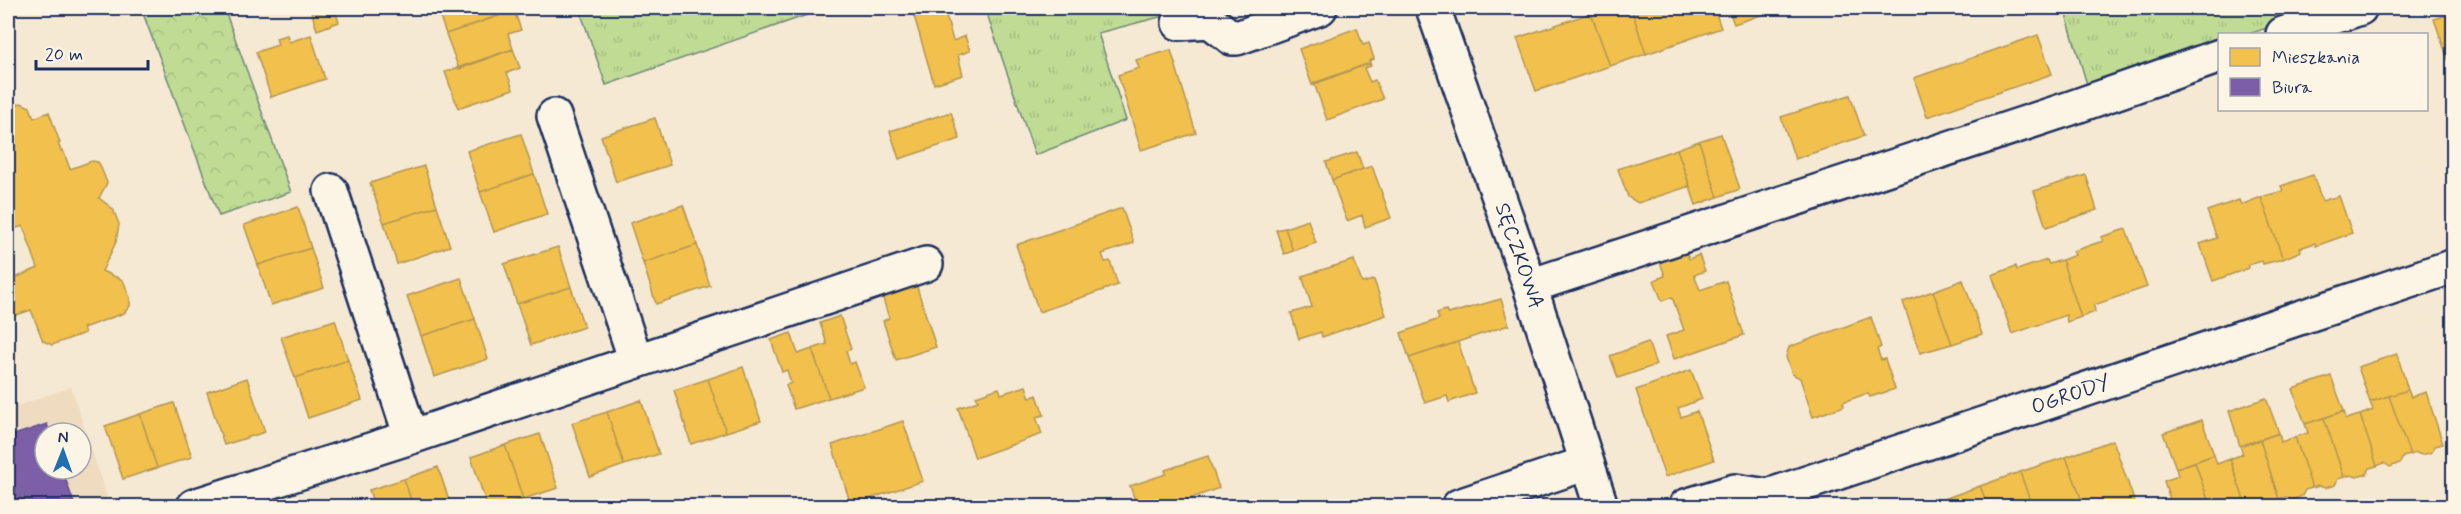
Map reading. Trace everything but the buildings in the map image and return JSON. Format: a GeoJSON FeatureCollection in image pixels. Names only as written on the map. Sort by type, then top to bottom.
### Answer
{"type":"FeatureCollection","features":[{"type":"Feature","properties":{"kind":"street"},"geometry":{"type":"LineString","coordinates":[[1179,23],[1210,21],[1232,38],[1237,38],[1320,8]]}},
{"type":"Feature","properties":{"kind":"street","name":"SĘCZKOWA"},"geometry":{"type":"LineString","coordinates":[[1433,8],[1530,286],[1601,507]]}},
{"type":"Feature","properties":{"kind":"street"},"geometry":{"type":"LineString","coordinates":[[2286,33],[2360,8]]}},
{"type":"Feature","properties":{"kind":"street"},"geometry":{"type":"LineString","coordinates":[[1530,286],[2057,113],[2218,57]]}},
{"type":"Feature","properties":{"kind":"street"},"geometry":{"type":"LineString","coordinates":[[554,116],[636,361]]}},
{"type":"Feature","properties":{"kind":"street"},"geometry":{"type":"LineString","coordinates":[[331,191],[411,436]]}},
{"type":"Feature","properties":{"kind":"street"},"geometry":{"type":"LineString","coordinates":[[194,507],[926,264]]}},
{"type":"Feature","properties":{"kind":"street","name":"OGRODY"},"geometry":{"type":"LineString","coordinates":[[1686,507],[1735,490],[1768,496],[2454,266]]}},
{"type":"Feature","properties":{"kind":"street"},"geometry":{"type":"LineString","coordinates":[[1459,507],[1587,463]]}},
{"type":"Feature","properties":{"kind":"shaded area"},"geometry":{"type":"Polygon","coordinates":[[[71,387],[82,421],[33,421],[33,481],[93,481],[93,454],[110,506],[8,506],[8,409],[71,387]]]}},
{"type":"Feature","properties":{"kind":"green space"},"geometry":{"type":"Polygon","coordinates":[[[141,8],[224,8],[291,192],[219,216],[141,8]]]}},
{"type":"Feature","properties":{"kind":"green space"},"geometry":{"type":"Polygon","coordinates":[[[579,8],[827,8],[606,85],[579,8]]]}},
{"type":"Feature","properties":{"kind":"green space"},"geometry":{"type":"Polygon","coordinates":[[[985,8],[1182,8],[1183,11],[1098,33],[1126,120],[1035,155],[985,8]]]}},
{"type":"Feature","properties":{"kind":"green space"},"geometry":{"type":"Polygon","coordinates":[[[2064,8],[2326,8],[2252,33],[2218,33],[2218,45],[2089,91],[2064,8]]]}}]}
